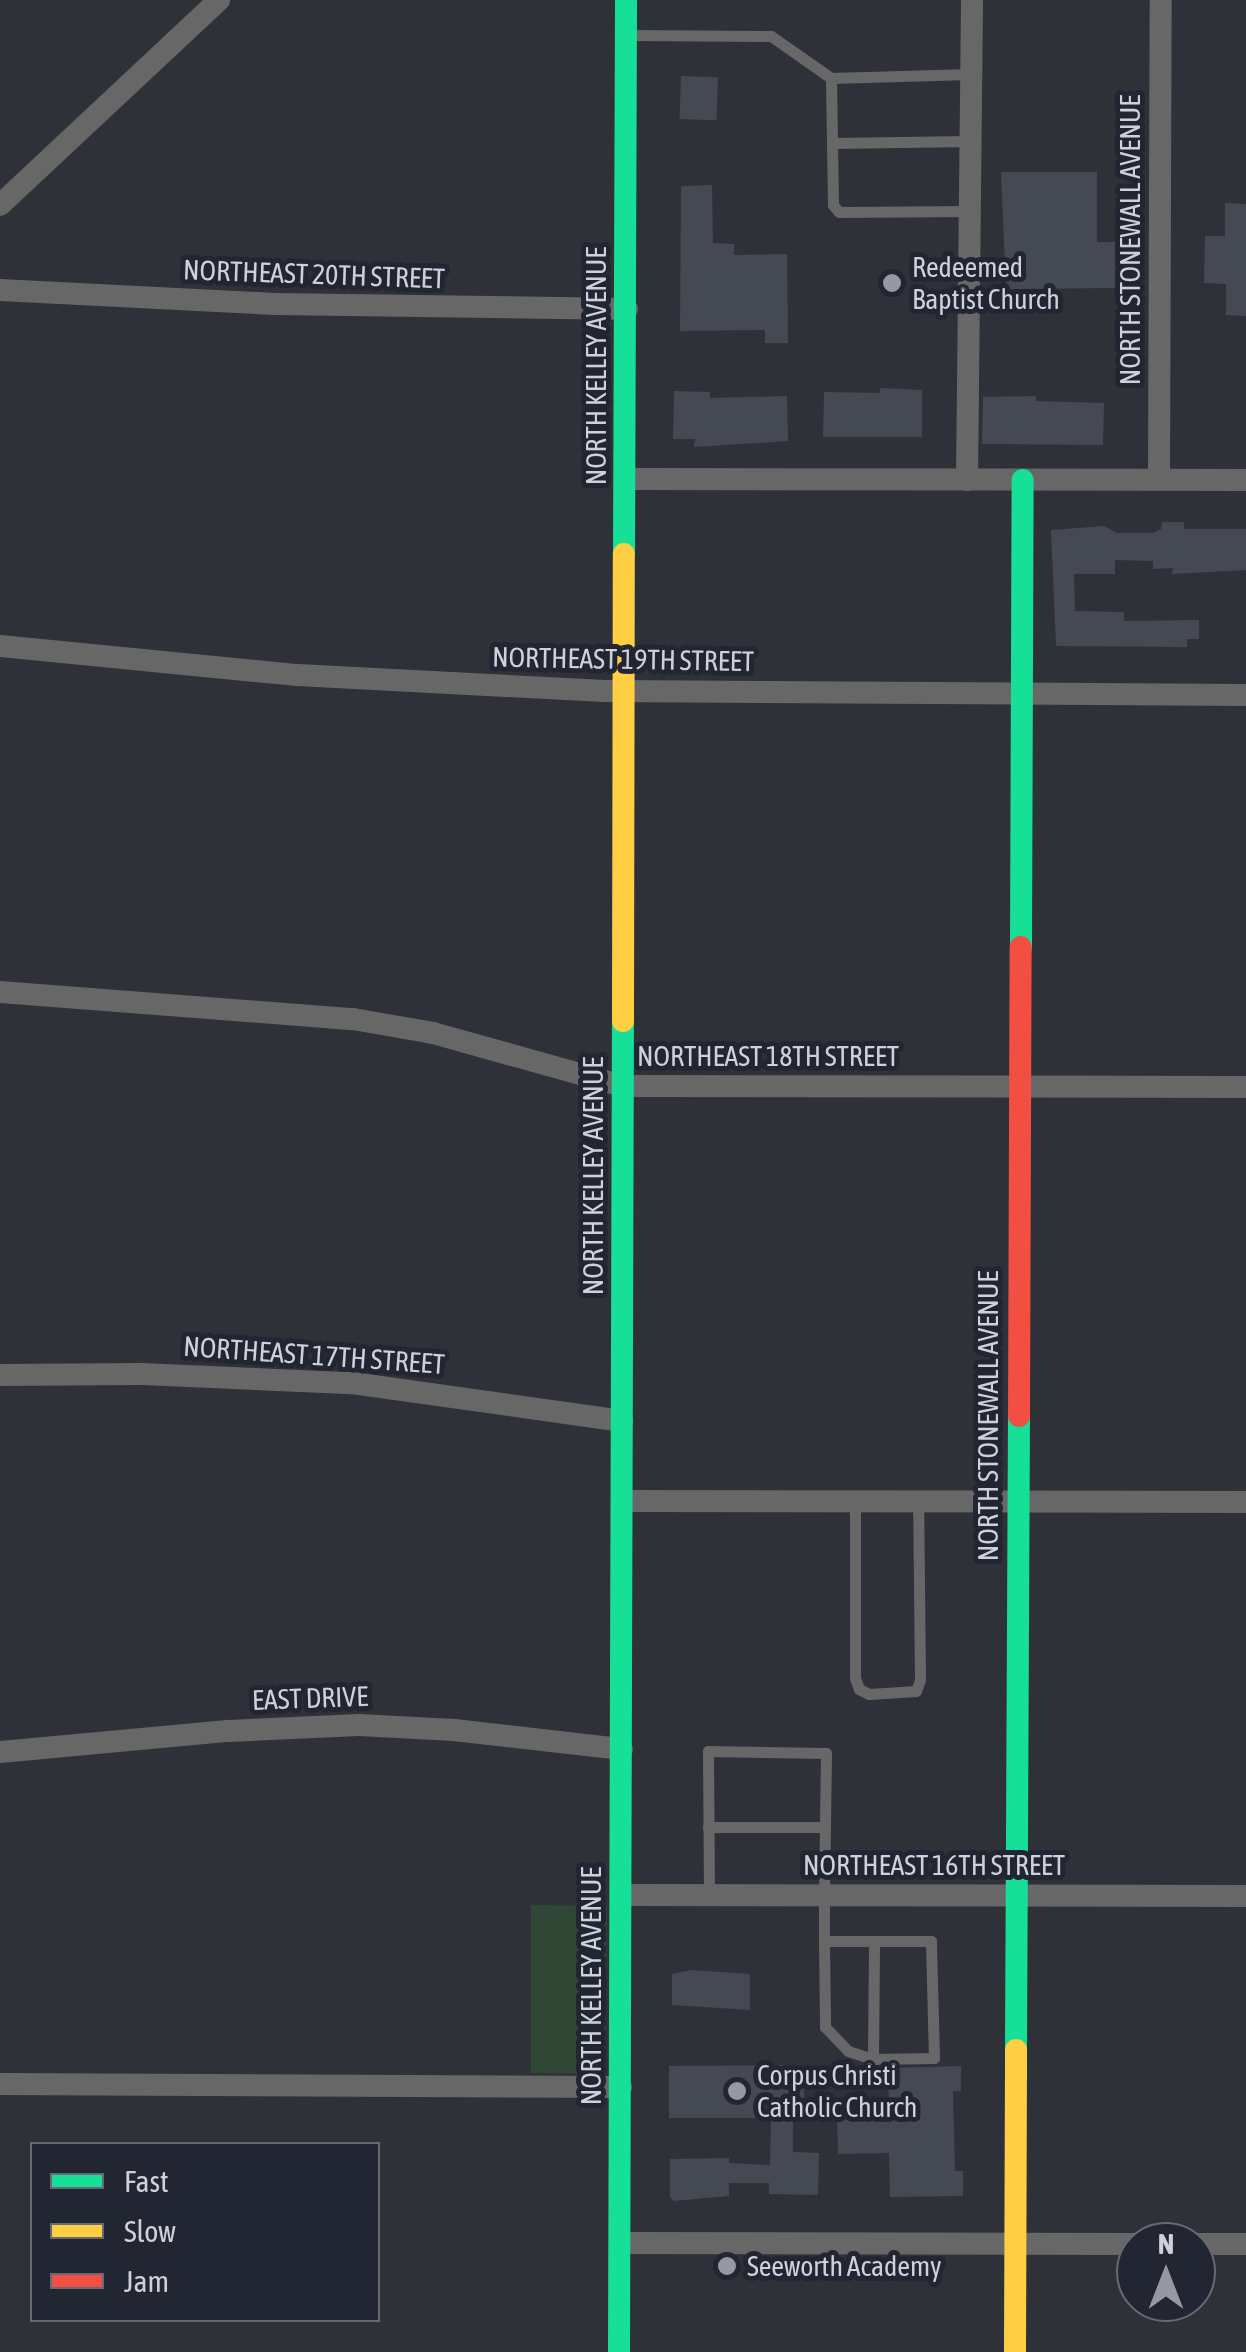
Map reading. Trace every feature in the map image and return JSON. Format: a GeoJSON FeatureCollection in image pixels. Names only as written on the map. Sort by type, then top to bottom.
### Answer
{"type":"FeatureCollection","features":[{"type":"Feature","properties":{"kind":"street"},"geometry":{"type":"LineString","coordinates":[[0,205],[219,0]]}},
{"type":"Feature","properties":{"kind":"street","name":"NORTH KELLEY AVENUE"},"geometry":{"type":"LineString","coordinates":[[619,2352],[626,0]]}},
{"type":"Feature","properties":{"kind":"street"},"geometry":{"type":"LineString","coordinates":[[967,480],[972,0]]}},
{"type":"Feature","properties":{"kind":"street","name":"NORTH STONEWALL AVENUE"},"geometry":{"type":"LineString","coordinates":[[1159,480],[1160,0]]}},
{"type":"Feature","properties":{"kind":"street","name":"NORTHEAST 20TH STREET"},"geometry":{"type":"LineString","coordinates":[[0,290],[276,304],[627,309]]}},
{"type":"Feature","properties":{"kind":"street"},"geometry":{"type":"LineString","coordinates":[[626,479],[1246,480]]}},
{"type":"Feature","properties":{"kind":"street","name":"NORTH STONEWALL AVENUE"},"geometry":{"type":"LineString","coordinates":[[1015,2352],[1019,694],[1023,480]]}},
{"type":"Feature","properties":{"kind":"street","name":"NORTHEAST 19TH STREET"},"geometry":{"type":"LineString","coordinates":[[0,646],[298,675],[626,692],[1246,694]]}},
{"type":"Feature","properties":{"kind":"street","name":"NORTHEAST 18TH STREET"},"geometry":{"type":"LineString","coordinates":[[0,992],[353,1019],[434,1034],[623,1086],[1246,1087]]}},
{"type":"Feature","properties":{"kind":"street","name":"NORTHEAST 17TH STREET"},"geometry":{"type":"LineString","coordinates":[[0,1375],[142,1374],[352,1382],[622,1420]]}},
{"type":"Feature","properties":{"kind":"street"},"geometry":{"type":"LineString","coordinates":[[622,1500],[1246,1502]]}},
{"type":"Feature","properties":{"kind":"street","name":"EAST DRIVE"},"geometry":{"type":"LineString","coordinates":[[0,1752],[340,1726],[454,1730],[622,1749]]}},
{"type":"Feature","properties":{"kind":"street","name":"NORTHEAST 16TH STREET"},"geometry":{"type":"LineString","coordinates":[[621,1895],[1246,1896]]}},
{"type":"Feature","properties":{"kind":"street"},"geometry":{"type":"LineString","coordinates":[[0,2084],[620,2087]]}},
{"type":"Feature","properties":{"kind":"street"},"geometry":{"type":"LineString","coordinates":[[620,2243],[1116,2244]]}},
{"type":"Feature","properties":{"kind":"street"},"geometry":{"type":"LineString","coordinates":[[1216,2244],[1246,2244]]}},
{"type":"Feature","properties":{"kind":"lane"},"geometry":{"type":"LineString","coordinates":[[626,34],[771,36],[831,78],[971,74]]}},
{"type":"Feature","properties":{"kind":"lane"},"geometry":{"type":"LineString","coordinates":[[831,78],[834,204],[839,212],[970,211]]}},
{"type":"Feature","properties":{"kind":"lane"},"geometry":{"type":"LineString","coordinates":[[832,143],[970,142]]}},
{"type":"Feature","properties":{"kind":"lane"},"geometry":{"type":"LineString","coordinates":[[854,1501],[855,1678],[859,1689],[869,1694],[916,1690],[920,1680],[918,1501]]}},
{"type":"Feature","properties":{"kind":"lane"},"geometry":{"type":"LineString","coordinates":[[709,1895],[708,1751],[826,1753],[824,1894],[824,1941],[825,2027],[848,2052],[873,2059],[934,2058],[930,1941],[824,1941]]}},
{"type":"Feature","properties":{"kind":"lane"},"geometry":{"type":"LineString","coordinates":[[708,1827],[825,1827]]}},
{"type":"Feature","properties":{"kind":"lane"},"geometry":{"type":"LineString","coordinates":[[873,2059],[874,1941]]}},
{"type":"Feature","properties":{"kind":"green space"},"geometry":{"type":"Polygon","coordinates":[[[531,1905],[607,1906],[605,2065],[593,2074],[531,2073],[531,1905]]]}},
{"type":"Feature","properties":{"kind":"building"},"geometry":{"type":"Polygon","coordinates":[[[681,76],[718,77],[716,120],[679,119],[681,76]]]}},
{"type":"Feature","properties":{"kind":"building"},"geometry":{"type":"Polygon","coordinates":[[[1001,172],[1097,172],[1097,242],[1115,242],[1115,288],[1006,289],[1001,172]]]}},
{"type":"Feature","properties":{"kind":"building"},"geometry":{"type":"Polygon","coordinates":[[[712,185],[713,243],[734,244],[734,255],[787,254],[788,343],[765,343],[765,330],[680,331],[681,186],[712,185]]]}},
{"type":"Feature","properties":{"kind":"building"},"geometry":{"type":"Polygon","coordinates":[[[1225,203],[1246,204],[1246,316],[1226,315],[1226,284],[1204,283],[1205,236],[1225,236],[1225,203]]]}},
{"type":"Feature","properties":{"kind":"building"},"geometry":{"type":"Polygon","coordinates":[[[880,388],[922,390],[922,437],[823,437],[824,392],[880,393],[880,388]]]}},
{"type":"Feature","properties":{"kind":"building"},"geometry":{"type":"Polygon","coordinates":[[[674,391],[710,392],[710,398],[787,396],[788,441],[694,447],[695,439],[673,439],[674,391]]]}},
{"type":"Feature","properties":{"kind":"building"},"geometry":{"type":"Polygon","coordinates":[[[1036,396],[1036,401],[1104,403],[1103,445],[982,444],[983,397],[1036,396]]]}},
{"type":"Feature","properties":{"kind":"building"},"geometry":{"type":"Polygon","coordinates":[[[1162,522],[1184,522],[1184,529],[1246,529],[1246,570],[1172,574],[1173,568],[1153,569],[1153,561],[1115,560],[1115,574],[1074,574],[1075,611],[1124,612],[1124,621],[1199,620],[1199,639],[1187,639],[1187,647],[1056,646],[1051,530],[1104,526],[1117,533],[1153,533],[1161,529],[1162,522]]]}},
{"type":"Feature","properties":{"kind":"building"},"geometry":{"type":"Polygon","coordinates":[[[691,1970],[750,1974],[750,2010],[672,2005],[672,1974],[691,1970]]]}},
{"type":"Feature","properties":{"kind":"building"},"geometry":{"type":"Polygon","coordinates":[[[792,2065],[792,2071],[804,2071],[804,2111],[793,2111],[793,2152],[819,2153],[818,2195],[769,2194],[769,2183],[729,2183],[729,2196],[674,2201],[670,2197],[670,2159],[729,2158],[729,2163],[770,2165],[771,2118],[669,2118],[669,2066],[792,2065]]]}},
{"type":"Feature","properties":{"kind":"building"},"geometry":{"type":"Polygon","coordinates":[[[961,2066],[961,2091],[953,2091],[955,2171],[963,2171],[963,2196],[890,2197],[889,2153],[838,2154],[837,2112],[889,2111],[888,2068],[961,2066]]]}},
{"type":"Feature","properties":{"kind":"traffic: fast"},"geometry":{"type":"LineString","coordinates":[[624,554],[626,0]]}},
{"type":"Feature","properties":{"kind":"traffic: fast"},"geometry":{"type":"LineString","coordinates":[[1021,947],[1023,480]]}},
{"type":"Feature","properties":{"kind":"traffic: fast"},"geometry":{"type":"LineString","coordinates":[[619,2352],[623,1021]]}},
{"type":"Feature","properties":{"kind":"traffic: fast"},"geometry":{"type":"LineString","coordinates":[[1016,2050],[1019,1416]]}},
{"type":"Feature","properties":{"kind":"traffic: slow"},"geometry":{"type":"LineString","coordinates":[[623,1021],[624,554]]}},
{"type":"Feature","properties":{"kind":"traffic: slow"},"geometry":{"type":"LineString","coordinates":[[1015,2352],[1016,2050]]}},
{"type":"Feature","properties":{"kind":"traffic: jam"},"geometry":{"type":"LineString","coordinates":[[1019,1416],[1021,947]]}},
{"type":"Feature","properties":{"kind":"place","name":"Redeemed Baptist Church"},"geometry":{"type":"Point","coordinates":[892,283]}},
{"type":"Feature","properties":{"kind":"place","name":"Corpus Christi Catholic Church"},"geometry":{"type":"Point","coordinates":[737,2091]}},
{"type":"Feature","properties":{"kind":"place","name":"Seeworth Academy"},"geometry":{"type":"Point","coordinates":[727,2266]}}]}
